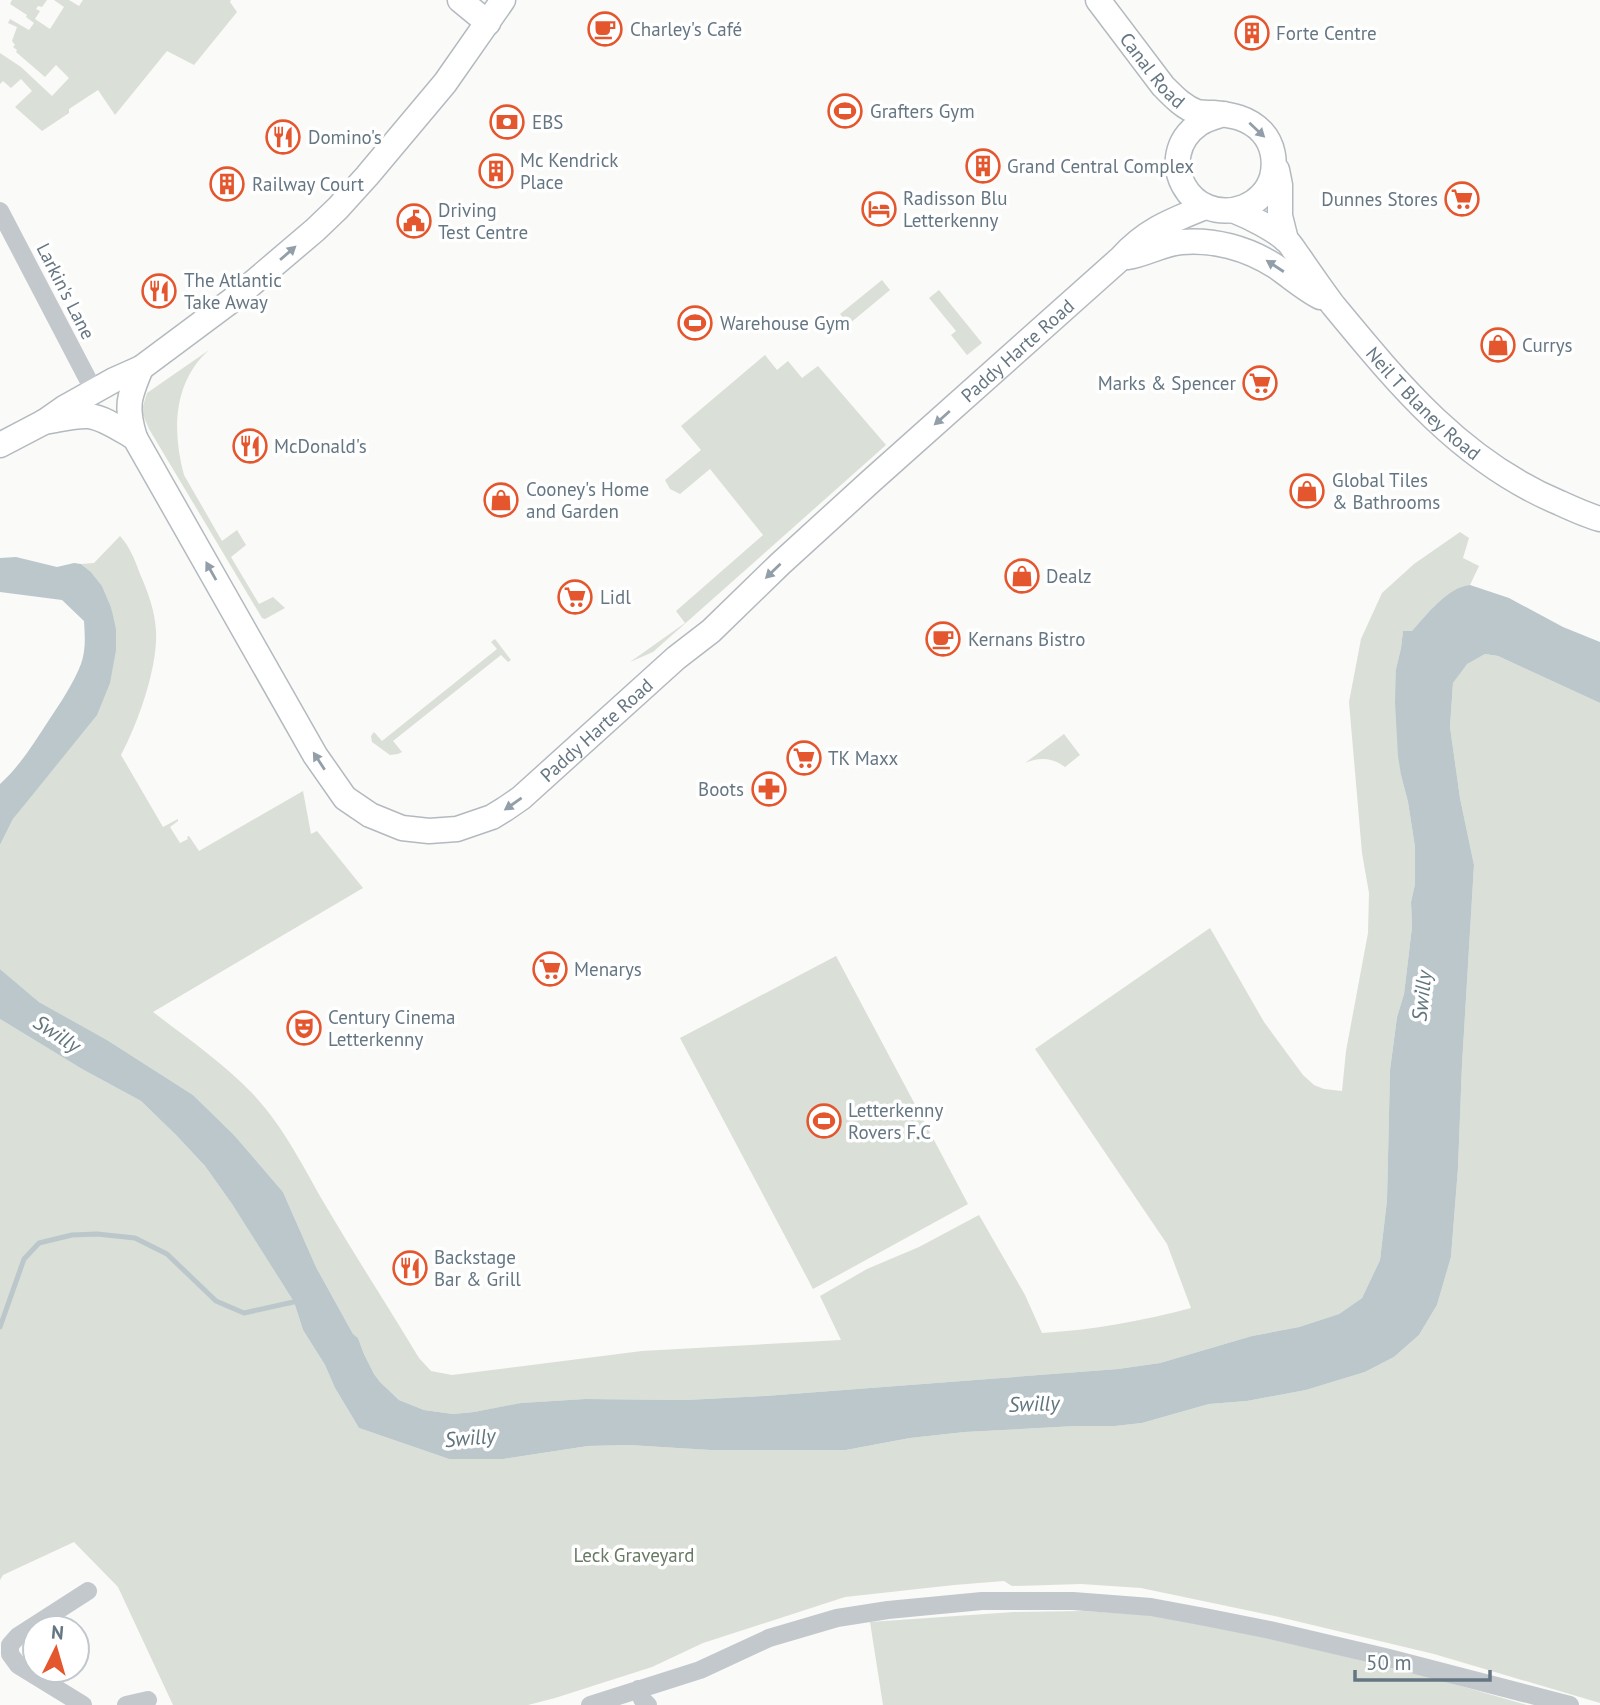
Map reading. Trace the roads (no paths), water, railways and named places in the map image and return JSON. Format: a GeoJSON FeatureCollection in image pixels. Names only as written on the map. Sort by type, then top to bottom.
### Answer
{"type":"FeatureCollection","features":[{"type":"Feature","properties":{"kind":"main road"},"geometry":{"type":"LineString","coordinates":[[460,0],[488,23]]}},
{"type":"Feature","properties":{"kind":"main road"},"geometry":{"type":"LineString","coordinates":[[0,445],[114,380],[141,368],[243,292],[338,208],[453,74],[503,0]]}},
{"type":"Feature","properties":{"kind":"main road","name":"Canal Road"},"geometry":{"type":"LineString","coordinates":[[1098,0],[1175,98],[1199,113],[1224,114]]}},
{"type":"Feature","properties":{"kind":"main road"},"geometry":{"type":"LineString","coordinates":[[1224,114],[1238,116],[1262,131],[1272,151],[1274,163],[1272,176],[1261,197],[1235,211],[1205,207],[1187,192],[1178,169],[1182,143],[1190,131],[1200,122],[1224,114]]}},
{"type":"Feature","properties":{"kind":"main road","name":"Neil T Blaney Road"},"geometry":{"type":"LineString","coordinates":[[1274,163],[1280,185],[1279,210],[1286,240]]}},
{"type":"Feature","properties":{"kind":"main road","name":"Paddy Harte Road"},"geometry":{"type":"LineString","coordinates":[[135,438],[315,755],[345,798],[370,815],[402,828],[429,831],[457,829],[492,817],[521,798],[676,658],[711,631],[780,564],[1138,241],[1161,225],[1205,207]]}},
{"type":"Feature","properties":{"kind":"main road","name":"Neil T Blaney Road"},"geometry":{"type":"LineString","coordinates":[[1235,211],[1286,240],[1332,303],[1411,397],[1450,433],[1488,464],[1539,494],[1600,519]]}},
{"type":"Feature","properties":{"kind":"main road"},"geometry":{"type":"LineString","coordinates":[[1121,258],[1168,244],[1215,242],[1262,258],[1303,288],[1332,303]]}},
{"type":"Feature","properties":{"kind":"main road"},"geometry":{"type":"LineString","coordinates":[[135,438],[129,421],[128,407],[141,368]]}},
{"type":"Feature","properties":{"kind":"main road"},"geometry":{"type":"LineString","coordinates":[[44,422],[90,416],[135,438]]}},
{"type":"Feature","properties":{"kind":"street","name":"Larkin's Lane"},"geometry":{"type":"LineString","coordinates":[[0,211],[94,391]]}},
{"type":"Feature","properties":{"kind":"street"},"geometry":{"type":"LineString","coordinates":[[83,1705],[18,1664],[10,1654],[10,1645],[18,1636],[88,1591]]}},
{"type":"Feature","properties":{"kind":"street"},"geometry":{"type":"LineString","coordinates":[[590,1705],[700,1670],[769,1638],[836,1618],[982,1601],[1073,1601],[1151,1607],[1270,1630],[1570,1705]]}},
{"type":"Feature","properties":{"kind":"street"},"geometry":{"type":"LineString","coordinates":[[638,1689],[648,1705]]}},
{"type":"Feature","properties":{"kind":"street"},"geometry":{"type":"LineString","coordinates":[[127,1705],[148,1700]]}},
{"type":"Feature","properties":{"kind":"water"},"geometry":{"type":"Polygon","coordinates":[[[16,557],[57,567],[81,564],[91,572],[102,586],[111,607],[116,629],[116,650],[110,683],[97,715],[13,819],[0,845],[0,784],[26,754],[66,693],[81,664],[85,643],[84,621],[62,600],[0,592],[0,558],[16,557]]]}},
{"type":"Feature","properties":{"kind":"water","name":"Swilly"},"geometry":{"type":"Polygon","coordinates":[[[1470,585],[1509,598],[1563,627],[1600,642],[1600,703],[1498,656],[1485,654],[1467,664],[1453,683],[1450,727],[1460,798],[1474,865],[1451,1257],[1437,1305],[1419,1335],[1394,1357],[1365,1372],[1306,1390],[1247,1401],[1209,1404],[1142,1423],[965,1432],[910,1438],[846,1450],[710,1450],[629,1445],[588,1446],[503,1459],[449,1459],[359,1428],[303,1330],[294,1302],[205,1166],[141,1101],[0,1019],[0,969],[39,1002],[107,1040],[193,1095],[234,1135],[283,1192],[316,1267],[353,1334],[358,1338],[374,1374],[399,1400],[424,1410],[453,1414],[521,1403],[585,1399],[686,1400],[765,1396],[1118,1369],[1160,1363],[1252,1336],[1299,1327],[1339,1314],[1362,1298],[1380,1260],[1387,1200],[1390,1070],[1397,1017],[1404,994],[1412,927],[1411,902],[1415,884],[1415,847],[1398,756],[1396,669],[1403,631],[1412,631],[1446,596],[1454,590],[1470,585]]]}},
{"type":"Feature","properties":{"kind":"waterway"},"geometry":{"type":"LineString","coordinates":[[0,1327],[24,1259],[39,1243],[72,1235],[97,1234],[135,1238],[167,1254],[216,1301],[244,1313],[298,1301]]}},
{"type":"Feature","properties":{"kind":"place","name":"Charley's Café"},"geometry":{"type":"Point","coordinates":[605,29]}},
{"type":"Feature","properties":{"kind":"place","name":"Forte Centre"},"geometry":{"type":"Point","coordinates":[1252,33]}},
{"type":"Feature","properties":{"kind":"place","name":"Grafters Gym"},"geometry":{"type":"Point","coordinates":[845,111]}},
{"type":"Feature","properties":{"kind":"place","name":"EBS"},"geometry":{"type":"Point","coordinates":[507,122]}},
{"type":"Feature","properties":{"kind":"place","name":"Domino's"},"geometry":{"type":"Point","coordinates":[283,137]}},
{"type":"Feature","properties":{"kind":"place","name":"Grand Central Complex"},"geometry":{"type":"Point","coordinates":[983,166]}},
{"type":"Feature","properties":{"kind":"place","name":"Mc Kendrick Place"},"geometry":{"type":"Point","coordinates":[496,171]}},
{"type":"Feature","properties":{"kind":"place","name":"Railway Court"},"geometry":{"type":"Point","coordinates":[227,184]}},
{"type":"Feature","properties":{"kind":"place","name":"Dunnes Stores"},"geometry":{"type":"Point","coordinates":[1462,199]}},
{"type":"Feature","properties":{"kind":"place","name":"Radisson Blu Letterkenny"},"geometry":{"type":"Point","coordinates":[879,209]}},
{"type":"Feature","properties":{"kind":"place","name":"Driving Test Centre"},"geometry":{"type":"Point","coordinates":[414,221]}},
{"type":"Feature","properties":{"kind":"place","name":"The Atlantic Take Away"},"geometry":{"type":"Point","coordinates":[159,291]}},
{"type":"Feature","properties":{"kind":"place","name":"Warehouse Gym"},"geometry":{"type":"Point","coordinates":[695,323]}},
{"type":"Feature","properties":{"kind":"place","name":"Currys"},"geometry":{"type":"Point","coordinates":[1498,345]}},
{"type":"Feature","properties":{"kind":"place","name":"Marks & Spencer"},"geometry":{"type":"Point","coordinates":[1260,383]}},
{"type":"Feature","properties":{"kind":"place","name":"McDonald's"},"geometry":{"type":"Point","coordinates":[250,446]}},
{"type":"Feature","properties":{"kind":"place","name":"Global Tiles & Bathrooms"},"geometry":{"type":"Point","coordinates":[1307,491]}},
{"type":"Feature","properties":{"kind":"place","name":"Cooney's Home and Garden"},"geometry":{"type":"Point","coordinates":[501,500]}},
{"type":"Feature","properties":{"kind":"place","name":"Dealz"},"geometry":{"type":"Point","coordinates":[1022,576]}},
{"type":"Feature","properties":{"kind":"place","name":"Lidl"},"geometry":{"type":"Point","coordinates":[575,597]}},
{"type":"Feature","properties":{"kind":"place","name":"Kernans Bistro"},"geometry":{"type":"Point","coordinates":[943,639]}},
{"type":"Feature","properties":{"kind":"place","name":"TK Maxx"},"geometry":{"type":"Point","coordinates":[804,758]}},
{"type":"Feature","properties":{"kind":"place","name":"Boots"},"geometry":{"type":"Point","coordinates":[769,789]}},
{"type":"Feature","properties":{"kind":"place","name":"Menarys"},"geometry":{"type":"Point","coordinates":[550,969]}},
{"type":"Feature","properties":{"kind":"place","name":"Century Cinema Letterkenny"},"geometry":{"type":"Point","coordinates":[304,1028]}},
{"type":"Feature","properties":{"kind":"place","name":"Letterkenny Rovers F.C"},"geometry":{"type":"Point","coordinates":[824,1121]}},
{"type":"Feature","properties":{"kind":"place","name":"Backstage Bar & Grill"},"geometry":{"type":"Point","coordinates":[410,1268]}},
{"type":"Feature","properties":{"kind":"park label","name":"Leck Graveyard"},"geometry":{"type":"Point","coordinates":[634,1555]}}]}
